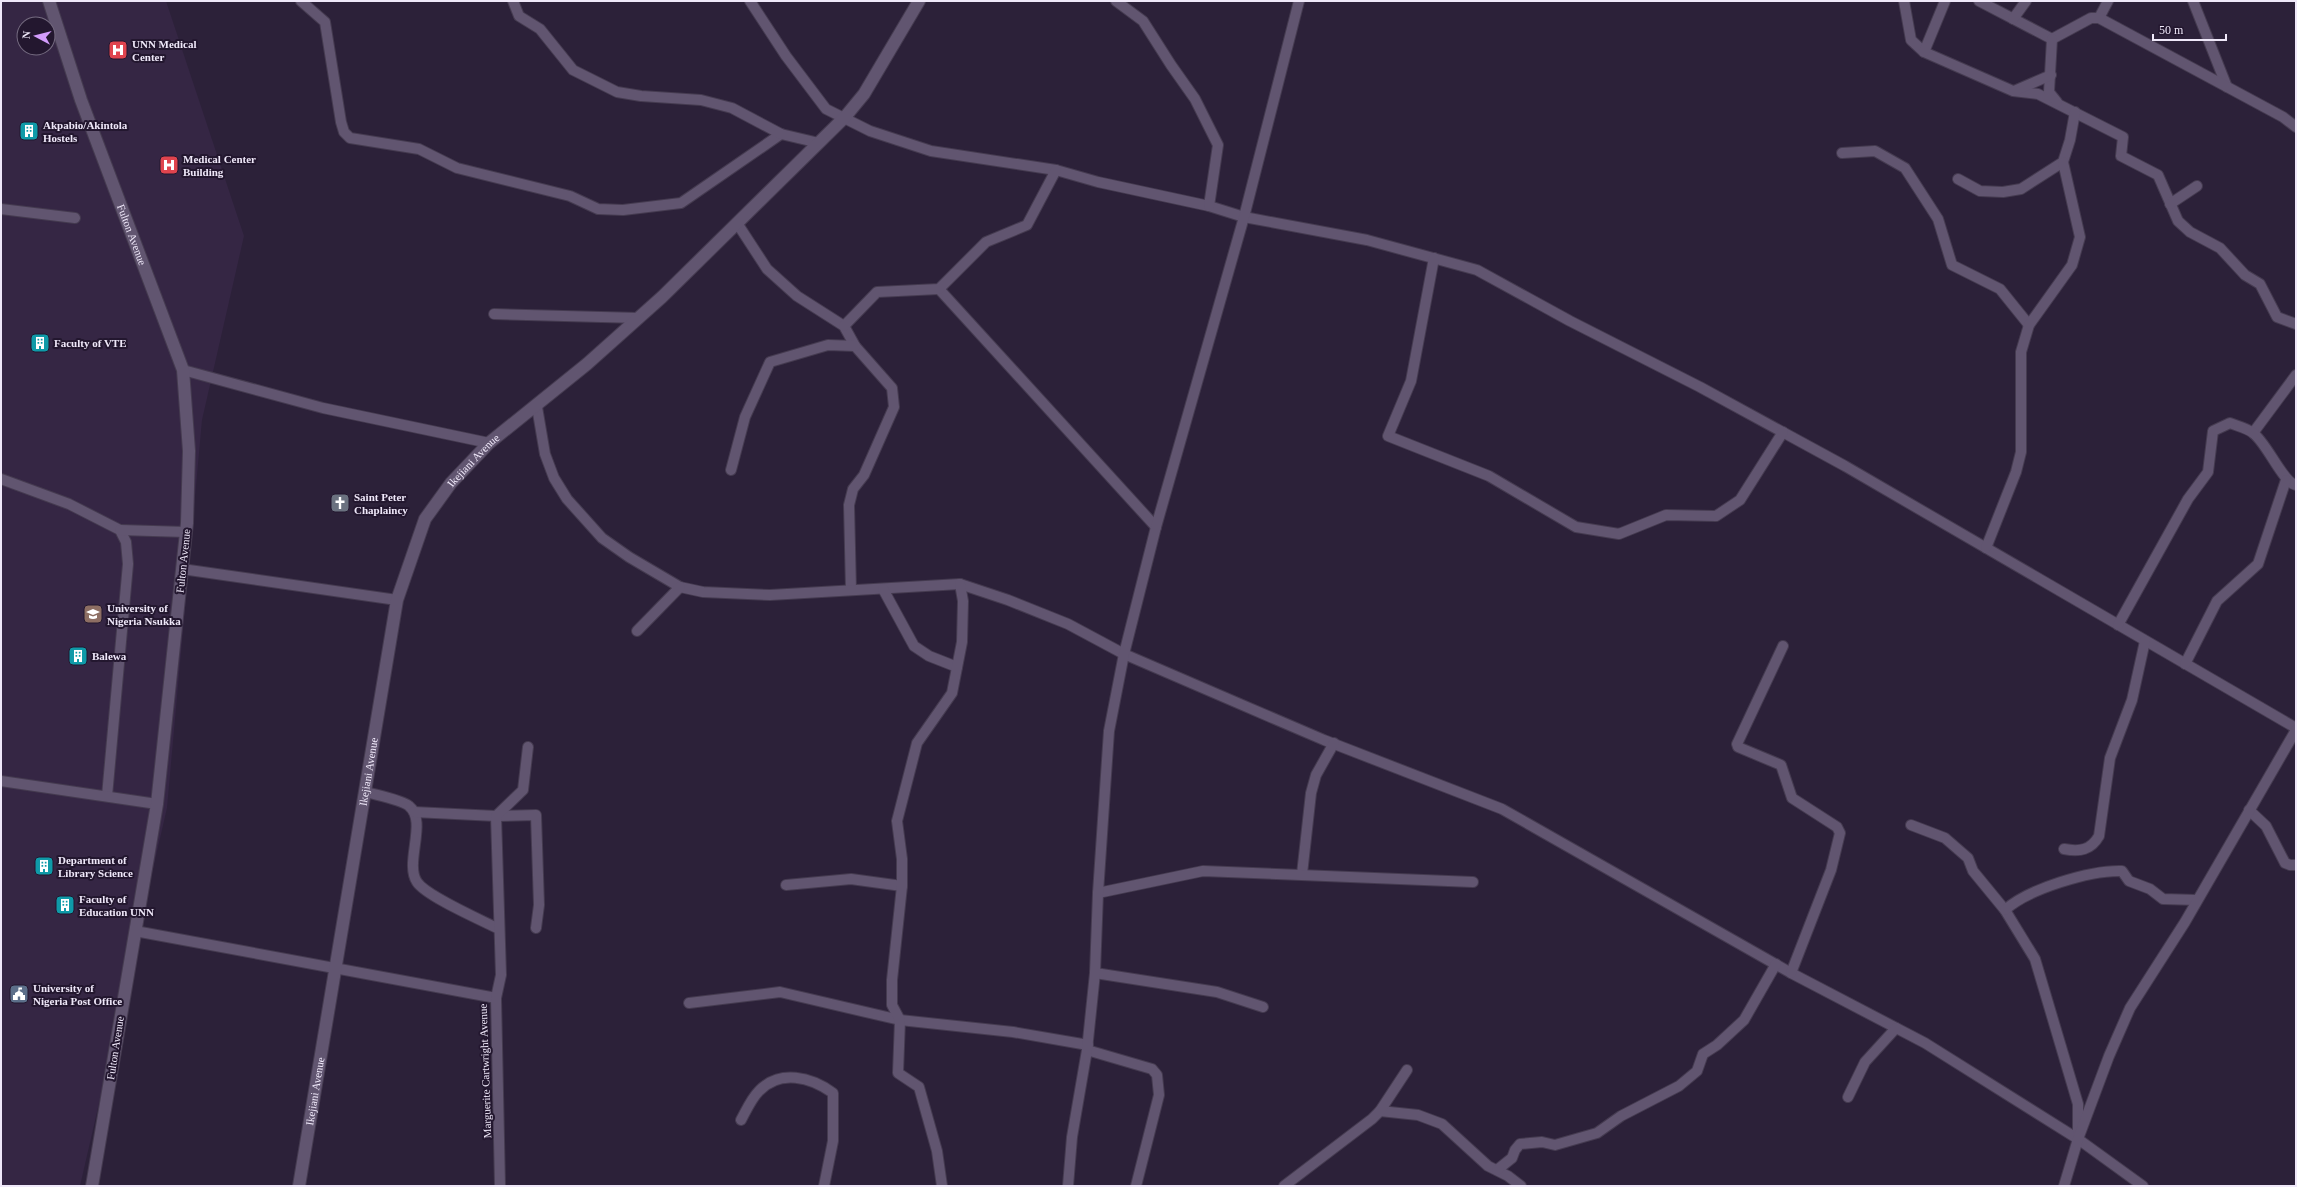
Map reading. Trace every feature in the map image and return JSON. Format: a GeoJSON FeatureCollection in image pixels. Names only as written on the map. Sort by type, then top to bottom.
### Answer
{"type":"FeatureCollection","features":[{"type":"Feature","properties":{"kind":"street","name":"Fulton Avenue"},"geometry":{"type":"LineString","coordinates":[[49,1],[81,100],[183,370],[189,451],[186,532],[157,804],[92,1186]]}},
{"type":"Feature","properties":{"kind":"street"},"geometry":{"type":"LineString","coordinates":[[301,1],[325,22],[341,122],[344,132],[350,138],[419,149],[457,168],[563,195],[598,209],[623,210],[681,203],[781,134]]}},
{"type":"Feature","properties":{"kind":"street"},"geometry":{"type":"LineString","coordinates":[[513,1],[519,16],[540,29],[574,70],[616,92],[641,96],[707,101],[732,108],[781,134],[819,143]]}},
{"type":"Feature","properties":{"kind":"street"},"geometry":{"type":"LineString","coordinates":[[750,1],[786,56],[826,110],[845,117],[870,131],[931,151],[1056,170],[1098,182],[1209,206],[1244,217],[1367,240],[1477,270],[1783,432],[1986,548],[2296,729],[2197,900],[2130,1008],[2109,1056],[2078,1139],[2064,1186]]}},
{"type":"Feature","properties":{"kind":"street","name":"Ikejiani Avenue"},"geometry":{"type":"LineString","coordinates":[[299,1186],[397,600],[426,519],[451,483],[490,443],[537,407],[639,318],[845,117],[864,94],[919,1]]}},
{"type":"Feature","properties":{"kind":"street"},"geometry":{"type":"LineString","coordinates":[[1116,1],[1143,21],[1195,99],[1218,145],[1209,206]]}},
{"type":"Feature","properties":{"kind":"street"},"geometry":{"type":"LineString","coordinates":[[1068,1186],[1072,1137],[1087,1047],[1095,973],[1098,893],[1109,731],[1124,654],[1156,527],[1244,217],[1299,1]]}},
{"type":"Feature","properties":{"kind":"street"},"geometry":{"type":"LineString","coordinates":[[1904,1],[1911,40],[1924,52],[2013,91],[2038,94],[2123,137],[2121,156],[2158,175],[2178,221],[2190,232],[2220,248],[2245,275],[2260,284],[2277,317],[2296,324]]}},
{"type":"Feature","properties":{"kind":"street"},"geometry":{"type":"LineString","coordinates":[[1924,52],[1946,1]]}},
{"type":"Feature","properties":{"kind":"street"},"geometry":{"type":"LineString","coordinates":[[1979,1],[2052,39]]}},
{"type":"Feature","properties":{"kind":"street"},"geometry":{"type":"LineString","coordinates":[[2013,19],[2026,1]]}},
{"type":"Feature","properties":{"kind":"street"},"geometry":{"type":"LineString","coordinates":[[2099,18],[2108,1]]}},
{"type":"Feature","properties":{"kind":"street"},"geometry":{"type":"LineString","coordinates":[[2192,1],[2227,87]]}},
{"type":"Feature","properties":{"kind":"street"},"geometry":{"type":"LineString","coordinates":[[2052,39],[2091,18],[2099,18],[2283,117],[2296,127]]}},
{"type":"Feature","properties":{"kind":"street"},"geometry":{"type":"LineString","coordinates":[[2052,39],[2049,92],[2054,100],[2064,107]]}},
{"type":"Feature","properties":{"kind":"street"},"geometry":{"type":"LineString","coordinates":[[2013,91],[2051,75]]}},
{"type":"Feature","properties":{"kind":"street"},"geometry":{"type":"LineString","coordinates":[[1986,548],[2016,472],[2021,452],[2021,352],[2030,325],[2072,265],[2080,237],[2063,162],[2070,140],[2075,112]]}},
{"type":"Feature","properties":{"kind":"street"},"geometry":{"type":"LineString","coordinates":[[1842,153],[1875,151],[1905,168],[1938,219],[1952,265],[2000,289],[2030,325]]}},
{"type":"Feature","properties":{"kind":"street"},"geometry":{"type":"LineString","coordinates":[[1958,179],[1980,191],[2003,192],[2021,189],[2063,162]]}},
{"type":"Feature","properties":{"kind":"street"},"geometry":{"type":"LineString","coordinates":[[844,326],[877,292],[939,289],[986,242],[1027,225],[1056,170]]}},
{"type":"Feature","properties":{"kind":"street"},"geometry":{"type":"LineString","coordinates":[[2170,204],[2197,186]]}},
{"type":"Feature","properties":{"kind":"street"},"geometry":{"type":"LineString","coordinates":[[1,209],[75,218]]}},
{"type":"Feature","properties":{"kind":"street"},"geometry":{"type":"LineString","coordinates":[[737,223],[767,269],[797,296],[844,326],[855,346],[892,388],[894,407],[864,475],[853,489],[849,528],[851,590]]}},
{"type":"Feature","properties":{"kind":"street"},"geometry":{"type":"LineString","coordinates":[[1434,258],[1411,381],[1388,436],[1489,476],[1576,527],[1619,534],[1666,515],[1716,516],[1740,500],[1783,432]]}},
{"type":"Feature","properties":{"kind":"street"},"geometry":{"type":"LineString","coordinates":[[939,289],[1156,527]]}},
{"type":"Feature","properties":{"kind":"street"},"geometry":{"type":"LineString","coordinates":[[494,314],[639,318]]}},
{"type":"Feature","properties":{"kind":"street"},"geometry":{"type":"LineString","coordinates":[[731,470],[745,417],[770,362],[828,345],[855,346]]}},
{"type":"Feature","properties":{"kind":"street"},"geometry":{"type":"LineString","coordinates":[[183,370],[323,408],[490,443]]}},
{"type":"Feature","properties":{"kind":"street"},"geometry":{"type":"LineString","coordinates":[[2253,433],[2296,375]]}},
{"type":"Feature","properties":{"kind":"street"},"geometry":{"type":"LineString","coordinates":[[537,407],[546,454],[554,478],[567,499],[602,538],[629,557],[680,586],[703,592],[770,595],[960,584],[1008,600],[1068,624],[1124,654],[1334,743],[1502,809],[1792,973],[1925,1043],[2078,1139],[2143,1186]]}},
{"type":"Feature","properties":{"kind":"street"},"geometry":{"type":"LineString","coordinates":[[2118,625],[2188,499],[2208,472],[2213,431],[2230,423],[2253,433],[2276,460],[2286,480],[2296,485]]}},
{"type":"Feature","properties":{"kind":"street"},"geometry":{"type":"LineString","coordinates":[[1,479],[69,504],[120,530],[186,532]]}},
{"type":"Feature","properties":{"kind":"street"},"geometry":{"type":"LineString","coordinates":[[2185,664],[2217,601],[2258,564],[2286,480]]}},
{"type":"Feature","properties":{"kind":"street"},"geometry":{"type":"LineString","coordinates":[[107,796],[129,555],[126,542],[120,530]]}},
{"type":"Feature","properties":{"kind":"street"},"geometry":{"type":"LineString","coordinates":[[182,569],[397,600]]}},
{"type":"Feature","properties":{"kind":"street"},"geometry":{"type":"LineString","coordinates":[[942,1186],[937,1151],[919,1087],[898,1073],[900,1020],[892,1005],[892,980],[902,886],[902,859],[897,821],[917,743],[952,692],[962,642],[963,601],[960,584]]}},
{"type":"Feature","properties":{"kind":"street"},"geometry":{"type":"LineString","coordinates":[[637,631],[680,586]]}},
{"type":"Feature","properties":{"kind":"street"},"geometry":{"type":"LineString","coordinates":[[883,589],[914,646],[929,656],[957,667]]}},
{"type":"Feature","properties":{"kind":"street"},"geometry":{"type":"LineString","coordinates":[[2064,849],[2077,851],[2085,849],[2094,845],[2099,836],[2110,758],[2132,700],[2145,641]]}},
{"type":"Feature","properties":{"kind":"street"},"geometry":{"type":"LineString","coordinates":[[1783,646],[1737,744],[1738,747],[1781,765],[1792,798],[1837,828],[1840,833],[1831,870],[1792,973]]}},
{"type":"Feature","properties":{"kind":"street"},"geometry":{"type":"LineString","coordinates":[[1302,874],[1311,793],[1316,775],[1334,743]]}},
{"type":"Feature","properties":{"kind":"street"},"geometry":{"type":"LineString","coordinates":[[496,998],[501,975],[496,816],[521,793],[528,747]]}},
{"type":"Feature","properties":{"kind":"street"},"geometry":{"type":"LineString","coordinates":[[1,781],[157,804]]}},
{"type":"Feature","properties":{"kind":"street"},"geometry":{"type":"LineString","coordinates":[[366,792],[409,805],[414,812],[416,825],[413,872],[421,888],[499,929]]}},
{"type":"Feature","properties":{"kind":"street"},"geometry":{"type":"LineString","coordinates":[[2249,810],[2266,826],[2285,863],[2290,866],[2296,864]]}},
{"type":"Feature","properties":{"kind":"street"},"geometry":{"type":"LineString","coordinates":[[414,812],[496,816],[536,815],[539,905],[536,928]]}},
{"type":"Feature","properties":{"kind":"street"},"geometry":{"type":"LineString","coordinates":[[1911,825],[1945,838],[1968,858],[1973,871],[2005,910],[2038,966],[2078,1104],[2078,1139]]}},
{"type":"Feature","properties":{"kind":"street"},"geometry":{"type":"LineString","coordinates":[[2005,910],[2028,894],[2084,876],[2110,870],[2122,871],[2130,881],[2150,889],[2163,898],[2197,900]]}},
{"type":"Feature","properties":{"kind":"street"},"geometry":{"type":"LineString","coordinates":[[1098,893],[1204,871],[1473,882]]}},
{"type":"Feature","properties":{"kind":"street"},"geometry":{"type":"LineString","coordinates":[[786,885],[851,879],[902,886]]}},
{"type":"Feature","properties":{"kind":"street","name":"Marguerite Cartwright Avenue"},"geometry":{"type":"LineString","coordinates":[[136,931],[496,998],[500,1186]]}},
{"type":"Feature","properties":{"kind":"street"},"geometry":{"type":"LineString","coordinates":[[1497,1170],[1512,1158],[1515,1150],[1520,1144],[1542,1142],[1555,1145],[1597,1134],[1621,1116],[1679,1086],[1697,1071],[1704,1054],[1717,1045],[1744,1020],[1776,964]]}},
{"type":"Feature","properties":{"kind":"street"},"geometry":{"type":"LineString","coordinates":[[1095,973],[1217,992],[1263,1007]]}},
{"type":"Feature","properties":{"kind":"street"},"geometry":{"type":"LineString","coordinates":[[689,1003],[780,992],[900,1020],[1013,1032],[1087,1047],[1152,1069],[1157,1074],[1159,1095],[1136,1186]]}},
{"type":"Feature","properties":{"kind":"street"},"geometry":{"type":"LineString","coordinates":[[1848,1097],[1865,1062],[1896,1028]]}},
{"type":"Feature","properties":{"kind":"street"},"geometry":{"type":"LineString","coordinates":[[1284,1186],[1380,1111],[1407,1070]]}},
{"type":"Feature","properties":{"kind":"street"},"geometry":{"type":"LineString","coordinates":[[741,1120],[759,1091],[775,1080],[800,1077],[822,1085],[833,1093],[833,1142],[824,1186]]}},
{"type":"Feature","properties":{"kind":"street"},"geometry":{"type":"LineString","coordinates":[[1380,1111],[1418,1115],[1442,1124],[1488,1166],[1508,1176],[1521,1186]]}},
{"type":"Feature","properties":{"kind":"shaded area","name":"University of Nigeria Nsukka"},"geometry":{"type":"Polygon","coordinates":[[[1,1],[166,1],[244,236],[202,420],[167,808],[80,1186],[1,1186],[1,1]]]}},
{"type":"Feature","properties":{"kind":"place","name":"UNN Medical Center"},"geometry":{"type":"Point","coordinates":[118,50]}},
{"type":"Feature","properties":{"kind":"place","name":"Akpabio/Akintola Hostels"},"geometry":{"type":"Point","coordinates":[29,131]}},
{"type":"Feature","properties":{"kind":"place","name":"Medical Center Building"},"geometry":{"type":"Point","coordinates":[169,165]}},
{"type":"Feature","properties":{"kind":"place","name":"Faculty of VTE"},"geometry":{"type":"Point","coordinates":[40,343]}},
{"type":"Feature","properties":{"kind":"place","name":"Saint Peter Chaplaincy"},"geometry":{"type":"Point","coordinates":[340,503]}},
{"type":"Feature","properties":{"kind":"place","name":"University of Nigeria Nsukka"},"geometry":{"type":"Point","coordinates":[93,614]}},
{"type":"Feature","properties":{"kind":"place","name":"Balewa"},"geometry":{"type":"Point","coordinates":[78,656]}},
{"type":"Feature","properties":{"kind":"place","name":"Department of Library Science"},"geometry":{"type":"Point","coordinates":[44,866]}},
{"type":"Feature","properties":{"kind":"place","name":"Faculty of Education UNN"},"geometry":{"type":"Point","coordinates":[65,905]}},
{"type":"Feature","properties":{"kind":"place","name":"University of Nigeria Post Office"},"geometry":{"type":"Point","coordinates":[19,994]}}]}
